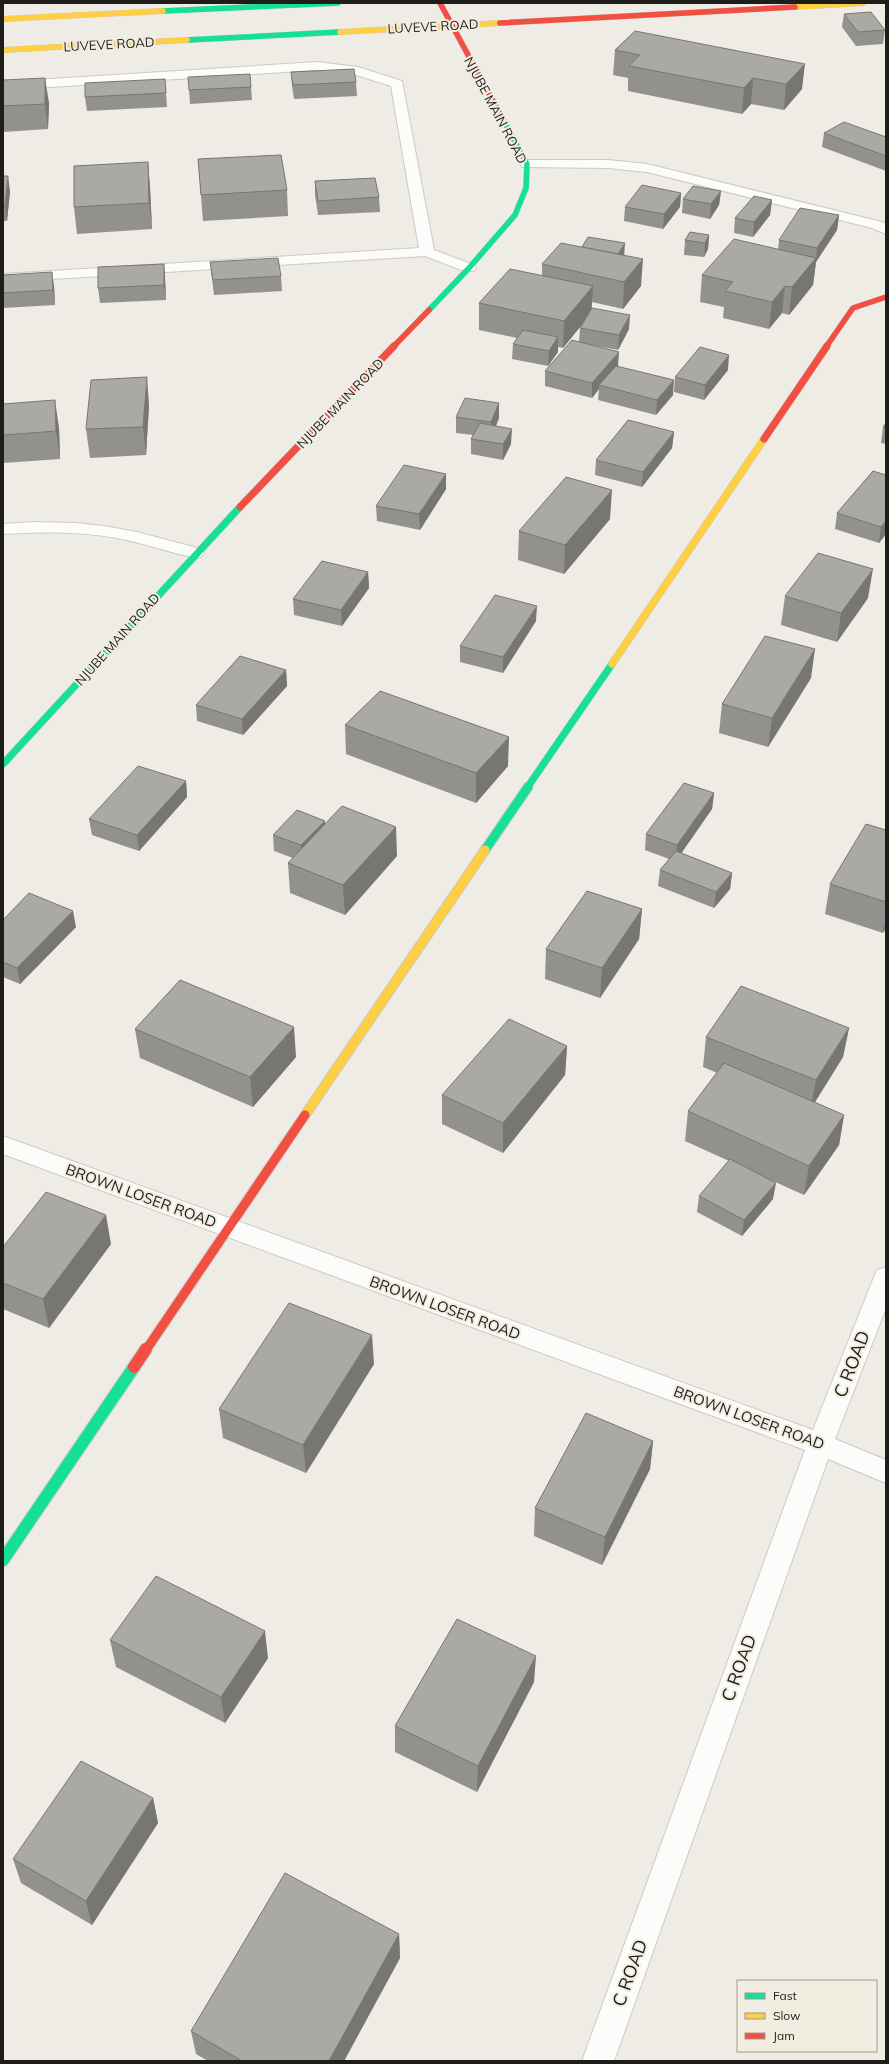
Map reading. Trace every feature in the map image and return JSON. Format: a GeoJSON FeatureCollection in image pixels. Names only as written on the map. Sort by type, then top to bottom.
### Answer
{"type":"FeatureCollection","features":[{"type":"Feature","properties":{"kind":"street","name":"LUVEVE ROAD"},"geometry":{"type":"LineString","coordinates":[[3,19],[338,3]]}},
{"type":"Feature","properties":{"kind":"street","name":"NJUBE MAIN ROAD"},"geometry":{"type":"LineString","coordinates":[[3,764],[195,553],[469,268],[515,215],[526,188],[527,164],[440,3]]}},
{"type":"Feature","properties":{"kind":"street","name":"LUVEVE ROAD"},"geometry":{"type":"LineString","coordinates":[[3,50],[863,3]]}},
{"type":"Feature","properties":{"kind":"street"},"geometry":{"type":"LineString","coordinates":[[3,86],[317,66],[342,67],[367,73],[397,84],[427,252]]}},
{"type":"Feature","properties":{"kind":"street"},"geometry":{"type":"LineString","coordinates":[[527,164],[608,164],[647,168],[869,223],[886,230]]}},
{"type":"Feature","properties":{"kind":"street"},"geometry":{"type":"LineString","coordinates":[[3,278],[427,252],[469,268]]}},
{"type":"Feature","properties":{"kind":"street"},"geometry":{"type":"LineString","coordinates":[[3,1560],[853,308],[886,297]]}},
{"type":"Feature","properties":{"kind":"street"},"geometry":{"type":"LineString","coordinates":[[3,528],[40,526],[82,528],[119,534],[195,553]]}},
{"type":"Feature","properties":{"kind":"street","name":"BROWN LOSER ROAD"},"geometry":{"type":"LineString","coordinates":[[3,1145],[229,1229],[820,1444],[886,1472]]}},
{"type":"Feature","properties":{"kind":"street","name":"C ROAD"},"geometry":{"type":"LineString","coordinates":[[598,2061],[820,1444],[886,1277]]}},
{"type":"Feature","properties":{"kind":"building"},"geometry":{"type":"Polygon","coordinates":[[[871,12],[885,30],[858,32],[844,14],[871,12]]]}},
{"type":"Feature","properties":{"kind":"building"},"geometry":{"type":"Polygon","coordinates":[[[635,31],[805,64],[786,84],[753,78],[744,88],[629,66],[640,55],[615,50],[635,31]]]}},
{"type":"Feature","properties":{"kind":"building"},"geometry":{"type":"Polygon","coordinates":[[[354,69],[356,82],[293,85],[291,72],[354,69]]]}},
{"type":"Feature","properties":{"kind":"building"},"geometry":{"type":"Polygon","coordinates":[[[250,74],[251,87],[189,90],[188,77],[250,74]]]}},
{"type":"Feature","properties":{"kind":"building"},"geometry":{"type":"Polygon","coordinates":[[[45,78],[45,104],[3,106],[3,80],[45,78]]]}},
{"type":"Feature","properties":{"kind":"building"},"geometry":{"type":"Polygon","coordinates":[[[165,79],[166,93],[85,97],[85,83],[165,79]]]}},
{"type":"Feature","properties":{"kind":"building"},"geometry":{"type":"Polygon","coordinates":[[[844,122],[886,137],[886,156],[824,133],[844,122]]]}},
{"type":"Feature","properties":{"kind":"building"},"geometry":{"type":"Polygon","coordinates":[[[281,155],[287,190],[201,195],[198,159],[281,155]]]}},
{"type":"Feature","properties":{"kind":"building"},"geometry":{"type":"Polygon","coordinates":[[[148,162],[149,203],[74,207],[74,166],[148,162]]]}},
{"type":"Feature","properties":{"kind":"building"},"geometry":{"type":"Polygon","coordinates":[[[3,176],[8,176],[5,207],[3,207],[3,176]]]}},
{"type":"Feature","properties":{"kind":"building"},"geometry":{"type":"Polygon","coordinates":[[[375,178],[379,197],[318,201],[315,181],[375,178]]]}},
{"type":"Feature","properties":{"kind":"building"},"geometry":{"type":"Polygon","coordinates":[[[642,185],[681,193],[664,214],[625,207],[642,185]]]}},
{"type":"Feature","properties":{"kind":"building"},"geometry":{"type":"Polygon","coordinates":[[[693,186],[721,191],[711,204],[683,199],[693,186]]]}},
{"type":"Feature","properties":{"kind":"building"},"geometry":{"type":"Polygon","coordinates":[[[754,196],[772,200],[754,222],[735,218],[754,196]]]}},
{"type":"Feature","properties":{"kind":"building"},"geometry":{"type":"Polygon","coordinates":[[[800,208],[839,215],[817,248],[779,240],[800,208]]]}},
{"type":"Feature","properties":{"kind":"building"},"geometry":{"type":"Polygon","coordinates":[[[690,232],[709,235],[705,243],[685,240],[690,232]]]}},
{"type":"Feature","properties":{"kind":"building"},"geometry":{"type":"Polygon","coordinates":[[[588,237],[625,243],[618,254],[582,247],[588,237]]]}},
{"type":"Feature","properties":{"kind":"building"},"geometry":{"type":"Polygon","coordinates":[[[734,239],[816,258],[792,287],[785,286],[772,302],[725,291],[733,282],[702,275],[734,239]]]}},
{"type":"Feature","properties":{"kind":"building"},"geometry":{"type":"Polygon","coordinates":[[[561,243],[643,259],[624,282],[542,264],[561,243]]]}},
{"type":"Feature","properties":{"kind":"building"},"geometry":{"type":"Polygon","coordinates":[[[278,258],[281,276],[213,280],[210,262],[278,258]]]}},
{"type":"Feature","properties":{"kind":"building"},"geometry":{"type":"Polygon","coordinates":[[[164,264],[164,285],[98,288],[98,267],[164,264]]]}},
{"type":"Feature","properties":{"kind":"building"},"geometry":{"type":"Polygon","coordinates":[[[510,269],[593,286],[564,321],[479,303],[510,269]]]}},
{"type":"Feature","properties":{"kind":"building"},"geometry":{"type":"Polygon","coordinates":[[[52,272],[53,290],[3,293],[3,275],[52,272]]]}},
{"type":"Feature","properties":{"kind":"building"},"geometry":{"type":"Polygon","coordinates":[[[592,308],[630,315],[619,335],[580,328],[592,308]]]}},
{"type":"Feature","properties":{"kind":"building"},"geometry":{"type":"Polygon","coordinates":[[[523,330],[558,337],[549,351],[513,344],[523,330]]]}},
{"type":"Feature","properties":{"kind":"building"},"geometry":{"type":"Polygon","coordinates":[[[572,340],[619,352],[592,383],[545,371],[572,340]]]}},
{"type":"Feature","properties":{"kind":"building"},"geometry":{"type":"Polygon","coordinates":[[[700,347],[729,355],[705,385],[675,377],[700,347]]]}},
{"type":"Feature","properties":{"kind":"building"},"geometry":{"type":"Polygon","coordinates":[[[616,366],[674,380],[657,400],[599,385],[616,366]]]}},
{"type":"Feature","properties":{"kind":"building"},"geometry":{"type":"Polygon","coordinates":[[[147,377],[143,427],[86,429],[91,380],[147,377]]]}},
{"type":"Feature","properties":{"kind":"building"},"geometry":{"type":"Polygon","coordinates":[[[465,398],[499,403],[491,422],[456,417],[465,398]]]}},
{"type":"Feature","properties":{"kind":"building"},"geometry":{"type":"Polygon","coordinates":[[[55,400],[56,431],[3,435],[3,404],[55,400]]]}},
{"type":"Feature","properties":{"kind":"building"},"geometry":{"type":"Polygon","coordinates":[[[628,420],[674,432],[643,472],[596,460],[628,420]]]}},
{"type":"Feature","properties":{"kind":"building"},"geometry":{"type":"Polygon","coordinates":[[[480,423],[512,429],[503,444],[471,439],[480,423]]]}},
{"type":"Feature","properties":{"kind":"building"},"geometry":{"type":"Polygon","coordinates":[[[404,465],[446,474],[419,514],[376,506],[404,465]]]}},
{"type":"Feature","properties":{"kind":"building"},"geometry":{"type":"Polygon","coordinates":[[[873,471],[886,475],[886,521],[881,527],[837,513],[873,471]]]}},
{"type":"Feature","properties":{"kind":"building"},"geometry":{"type":"Polygon","coordinates":[[[566,477],[612,490],[565,545],[519,531],[566,477]]]}},
{"type":"Feature","properties":{"kind":"building"},"geometry":{"type":"Polygon","coordinates":[[[818,553],[873,569],[841,613],[785,596],[818,553]]]}},
{"type":"Feature","properties":{"kind":"building"},"geometry":{"type":"Polygon","coordinates":[[[322,561],[368,572],[341,610],[293,599],[322,561]]]}},
{"type":"Feature","properties":{"kind":"building"},"geometry":{"type":"Polygon","coordinates":[[[495,595],[537,606],[503,657],[460,646],[495,595]]]}},
{"type":"Feature","properties":{"kind":"building"},"geometry":{"type":"Polygon","coordinates":[[[765,636],[815,649],[772,718],[722,704],[765,636]]]}},
{"type":"Feature","properties":{"kind":"building"},"geometry":{"type":"Polygon","coordinates":[[[240,656],[286,670],[242,719],[196,705],[240,656]]]}},
{"type":"Feature","properties":{"kind":"building"},"geometry":{"type":"Polygon","coordinates":[[[380,691],[509,737],[476,773],[345,725],[380,691]]]}},
{"type":"Feature","properties":{"kind":"building"},"geometry":{"type":"Polygon","coordinates":[[[138,766],[186,781],[137,835],[89,819],[138,766]]]}},
{"type":"Feature","properties":{"kind":"building"},"geometry":{"type":"Polygon","coordinates":[[[684,783],[714,793],[677,845],[646,834],[684,783]]]}},
{"type":"Feature","properties":{"kind":"building"},"geometry":{"type":"Polygon","coordinates":[[[342,806],[396,827],[343,885],[288,863],[342,806]]]}},
{"type":"Feature","properties":{"kind":"building"},"geometry":{"type":"Polygon","coordinates":[[[297,810],[325,821],[301,845],[273,835],[297,810]]]}},
{"type":"Feature","properties":{"kind":"building"},"geometry":{"type":"Polygon","coordinates":[[[866,824],[886,830],[886,902],[830,884],[866,824]]]}},
{"type":"Feature","properties":{"kind":"building"},"geometry":{"type":"Polygon","coordinates":[[[676,851],[732,873],[716,892],[660,870],[676,851]]]}},
{"type":"Feature","properties":{"kind":"building"},"geometry":{"type":"Polygon","coordinates":[[[587,891],[642,909],[602,968],[546,949],[587,891]]]}},
{"type":"Feature","properties":{"kind":"building"},"geometry":{"type":"Polygon","coordinates":[[[29,893],[73,911],[17,968],[3,962],[3,920],[29,893]]]}},
{"type":"Feature","properties":{"kind":"building"},"geometry":{"type":"Polygon","coordinates":[[[180,980],[294,1027],[250,1077],[135,1029],[180,980]]]}},
{"type":"Feature","properties":{"kind":"building"},"geometry":{"type":"Polygon","coordinates":[[[741,986],[849,1028],[816,1080],[706,1037],[741,986]]]}},
{"type":"Feature","properties":{"kind":"building"},"geometry":{"type":"Polygon","coordinates":[[[509,1019],[567,1046],[503,1123],[442,1095],[509,1019]]]}},
{"type":"Feature","properties":{"kind":"building"},"geometry":{"type":"Polygon","coordinates":[[[724,1063],[844,1115],[809,1166],[688,1111],[724,1063]]]}},
{"type":"Feature","properties":{"kind":"building"},"geometry":{"type":"Polygon","coordinates":[[[730,1159],[776,1183],[744,1220],[699,1196],[730,1159]]]}},
{"type":"Feature","properties":{"kind":"building"},"geometry":{"type":"Polygon","coordinates":[[[46,1192],[106,1215],[43,1299],[3,1283],[3,1247],[46,1192]]]}},
{"type":"Feature","properties":{"kind":"building"},"geometry":{"type":"Polygon","coordinates":[[[289,1303],[372,1335],[303,1445],[219,1409],[289,1303]]]}},
{"type":"Feature","properties":{"kind":"building"},"geometry":{"type":"Polygon","coordinates":[[[586,1413],[653,1441],[605,1537],[535,1508],[586,1413]]]}},
{"type":"Feature","properties":{"kind":"building"},"geometry":{"type":"Polygon","coordinates":[[[156,1576],[265,1631],[221,1697],[110,1640],[156,1576]]]}},
{"type":"Feature","properties":{"kind":"building"},"geometry":{"type":"Polygon","coordinates":[[[457,1619],[536,1656],[478,1766],[395,1726],[457,1619]]]}},
{"type":"Feature","properties":{"kind":"building"},"geometry":{"type":"Polygon","coordinates":[[[81,1761],[153,1798],[86,1901],[13,1859],[81,1761]]]}},
{"type":"Feature","properties":{"kind":"building"},"geometry":{"type":"Polygon","coordinates":[[[285,1873],[399,1934],[329,2061],[242,2061],[191,2031],[285,1873]]]}},
{"type":"Feature","properties":{"kind":"traffic: fast"},"geometry":{"type":"LineString","coordinates":[[163,11],[338,3]]}},
{"type":"Feature","properties":{"kind":"traffic: fast"},"geometry":{"type":"LineString","coordinates":[[187,40],[340,32]]}},
{"type":"Feature","properties":{"kind":"traffic: fast"},"geometry":{"type":"LineString","coordinates":[[429,310],[469,268],[515,215],[526,188],[527,164],[500,114]]}},
{"type":"Feature","properties":{"kind":"traffic: fast"},"geometry":{"type":"LineString","coordinates":[[3,764],[240,507]]}},
{"type":"Feature","properties":{"kind":"traffic: fast"},"geometry":{"type":"LineString","coordinates":[[485,850],[612,664]]}},
{"type":"Feature","properties":{"kind":"traffic: fast"},"geometry":{"type":"LineString","coordinates":[[3,1560],[134,1367]]}},
{"type":"Feature","properties":{"kind":"traffic: slow"},"geometry":{"type":"LineString","coordinates":[[795,7],[863,3]]}},
{"type":"Feature","properties":{"kind":"traffic: slow"},"geometry":{"type":"LineString","coordinates":[[3,19],[163,11]]}},
{"type":"Feature","properties":{"kind":"traffic: slow"},"geometry":{"type":"LineString","coordinates":[[340,32],[500,23]]}},
{"type":"Feature","properties":{"kind":"traffic: slow"},"geometry":{"type":"LineString","coordinates":[[3,50],[187,40]]}},
{"type":"Feature","properties":{"kind":"traffic: slow"},"geometry":{"type":"LineString","coordinates":[[612,664],[764,439]]}},
{"type":"Feature","properties":{"kind":"traffic: slow"},"geometry":{"type":"LineString","coordinates":[[305,1115],[485,850]]}},
{"type":"Feature","properties":{"kind":"traffic: jam"},"geometry":{"type":"LineString","coordinates":[[440,3],[500,114]]}},
{"type":"Feature","properties":{"kind":"traffic: jam"},"geometry":{"type":"LineString","coordinates":[[500,23],[795,7]]}},
{"type":"Feature","properties":{"kind":"traffic: jam"},"geometry":{"type":"LineString","coordinates":[[764,439],[853,308],[886,297]]}},
{"type":"Feature","properties":{"kind":"traffic: jam"},"geometry":{"type":"LineString","coordinates":[[240,507],[429,310]]}},
{"type":"Feature","properties":{"kind":"traffic: jam"},"geometry":{"type":"LineString","coordinates":[[134,1367],[305,1115]]}}]}
